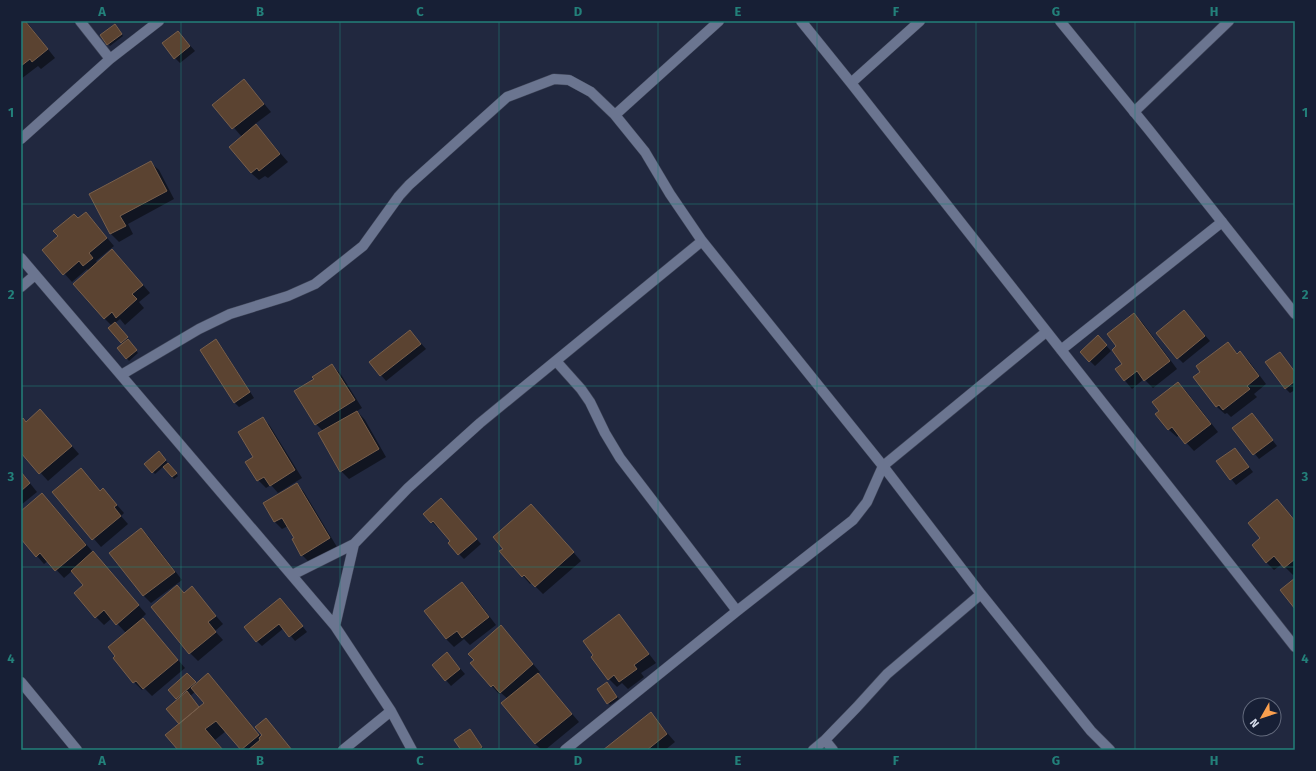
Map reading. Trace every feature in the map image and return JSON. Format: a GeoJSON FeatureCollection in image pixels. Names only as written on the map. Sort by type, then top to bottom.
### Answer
{"type":"FeatureCollection","features":[{"type":"Feature","properties":{"kind":"street"},"geometry":{"type":"LineString","coordinates":[[80,21],[110,60]]}},
{"type":"Feature","properties":{"kind":"street"},"geometry":{"type":"LineString","coordinates":[[21,139],[110,60],[158,21]]}},
{"type":"Feature","properties":{"kind":"street"},"geometry":{"type":"LineString","coordinates":[[615,115],[719,21]]}},
{"type":"Feature","properties":{"kind":"street"},"geometry":{"type":"LineString","coordinates":[[801,21],[1295,648]]}},
{"type":"Feature","properties":{"kind":"street"},"geometry":{"type":"LineString","coordinates":[[851,83],[920,21]]}},
{"type":"Feature","properties":{"kind":"street"},"geometry":{"type":"LineString","coordinates":[[1060,21],[1295,314]]}},
{"type":"Feature","properties":{"kind":"street"},"geometry":{"type":"LineString","coordinates":[[1134,112],[1229,21]]}},
{"type":"Feature","properties":{"kind":"street"},"geometry":{"type":"LineString","coordinates":[[121,375],[199,329],[230,314],[288,296],[315,284],[363,246],[399,196],[409,185],[507,97],[554,79],[569,80],[591,92],[615,115],[645,152],[670,194],[702,241],[883,466],[981,594],[1091,731],[1110,750]]}},
{"type":"Feature","properties":{"kind":"street"},"geometry":{"type":"LineString","coordinates":[[1061,350],[1222,222]]}},
{"type":"Feature","properties":{"kind":"street"},"geometry":{"type":"LineString","coordinates":[[292,575],[354,544],[420,477],[480,423],[702,241]]}},
{"type":"Feature","properties":{"kind":"street"},"geometry":{"type":"LineString","coordinates":[[21,258],[335,626],[391,711],[412,750]]}},
{"type":"Feature","properties":{"kind":"street"},"geometry":{"type":"LineString","coordinates":[[21,287],[35,275]]}},
{"type":"Feature","properties":{"kind":"street"},"geometry":{"type":"LineString","coordinates":[[565,750],[737,610],[853,520],[867,502],[883,466],[1046,332]]}},
{"type":"Feature","properties":{"kind":"street"},"geometry":{"type":"LineString","coordinates":[[556,361],[585,395],[620,458],[737,610]]}},
{"type":"Feature","properties":{"kind":"street"},"geometry":{"type":"LineString","coordinates":[[335,626],[354,544]]}},
{"type":"Feature","properties":{"kind":"street"},"geometry":{"type":"LineString","coordinates":[[813,750],[825,740],[887,674],[981,594]]}},
{"type":"Feature","properties":{"kind":"street"},"geometry":{"type":"LineString","coordinates":[[21,682],[77,750]]}},
{"type":"Feature","properties":{"kind":"street"},"geometry":{"type":"LineString","coordinates":[[343,750],[391,711]]}},
{"type":"Feature","properties":{"kind":"street"},"geometry":{"type":"LineString","coordinates":[[825,740],[833,750]]}},
{"type":"Feature","properties":{"kind":"building"},"geometry":{"type":"Polygon","coordinates":[[[21,21],[25,21],[48,49],[32,62],[30,59],[21,66],[21,21]]]}},
{"type":"Feature","properties":{"kind":"building"},"geometry":{"type":"Polygon","coordinates":[[[115,24],[122,34],[107,45],[100,35],[115,24]]]}},
{"type":"Feature","properties":{"kind":"building"},"geometry":{"type":"Polygon","coordinates":[[[178,31],[190,46],[174,59],[162,43],[178,31]]]}},
{"type":"Feature","properties":{"kind":"building"},"geometry":{"type":"Polygon","coordinates":[[[244,79],[264,104],[232,129],[212,105],[244,79]]]}},
{"type":"Feature","properties":{"kind":"building"},"geometry":{"type":"Polygon","coordinates":[[[256,124],[280,154],[259,171],[257,168],[251,173],[229,147],[256,124]]]}},
{"type":"Feature","properties":{"kind":"building"},"geometry":{"type":"Polygon","coordinates":[[[151,161],[167,191],[120,216],[126,226],[110,234],[89,194],[151,161]]]}},
{"type":"Feature","properties":{"kind":"building"},"geometry":{"type":"Polygon","coordinates":[[[86,212],[107,238],[89,253],[93,258],[83,266],[79,261],[63,275],[42,250],[58,236],[53,231],[74,214],[78,218],[86,212]]]}},
{"type":"Feature","properties":{"kind":"building"},"geometry":{"type":"Polygon","coordinates":[[[112,249],[143,285],[132,294],[137,299],[116,318],[112,312],[104,319],[73,284],[112,249]]]}},
{"type":"Feature","properties":{"kind":"building"},"geometry":{"type":"Polygon","coordinates":[[[1184,310],[1205,336],[1177,359],[1156,333],[1184,310]]]}},
{"type":"Feature","properties":{"kind":"building"},"geometry":{"type":"Polygon","coordinates":[[[1134,313],[1170,361],[1144,381],[1137,371],[1124,381],[1115,369],[1122,364],[1112,350],[1116,346],[1107,334],[1134,313]]]}},
{"type":"Feature","properties":{"kind":"building"},"geometry":{"type":"Polygon","coordinates":[[[115,322],[128,337],[121,343],[108,328],[115,322]]]}},
{"type":"Feature","properties":{"kind":"building"},"geometry":{"type":"Polygon","coordinates":[[[410,330],[421,344],[380,376],[369,362],[410,330]]]}},
{"type":"Feature","properties":{"kind":"building"},"geometry":{"type":"Polygon","coordinates":[[[1098,335],[1107,345],[1089,362],[1080,352],[1098,335]]]}},
{"type":"Feature","properties":{"kind":"building"},"geometry":{"type":"Polygon","coordinates":[[[128,339],[137,350],[126,359],[117,348],[128,339]]]}},
{"type":"Feature","properties":{"kind":"building"},"geometry":{"type":"Polygon","coordinates":[[[216,339],[250,392],[234,403],[200,350],[216,339]]]}},
{"type":"Feature","properties":{"kind":"building"},"geometry":{"type":"Polygon","coordinates":[[[1228,342],[1237,354],[1240,351],[1259,376],[1247,386],[1250,389],[1223,410],[1219,405],[1216,407],[1193,377],[1200,372],[1196,366],[1228,342]]]}},
{"type":"Feature","properties":{"kind":"building"},"geometry":{"type":"Polygon","coordinates":[[[1280,352],[1295,372],[1295,381],[1285,389],[1265,362],[1280,352]]]}},
{"type":"Feature","properties":{"kind":"building"},"geometry":{"type":"Polygon","coordinates":[[[332,364],[355,400],[315,425],[294,391],[314,379],[312,377],[332,364]]]}},
{"type":"Feature","properties":{"kind":"building"},"geometry":{"type":"Polygon","coordinates":[[[1178,382],[1211,424],[1185,444],[1172,427],[1168,430],[1155,414],[1159,411],[1152,402],[1178,382]]]}},
{"type":"Feature","properties":{"kind":"building"},"geometry":{"type":"Polygon","coordinates":[[[40,409],[72,446],[39,474],[21,453],[21,420],[23,418],[26,422],[40,409]]]}},
{"type":"Feature","properties":{"kind":"building"},"geometry":{"type":"Polygon","coordinates":[[[357,411],[379,449],[340,472],[318,433],[357,411]]]}},
{"type":"Feature","properties":{"kind":"building"},"geometry":{"type":"Polygon","coordinates":[[[1252,413],[1273,440],[1253,455],[1232,428],[1252,413]]]}},
{"type":"Feature","properties":{"kind":"building"},"geometry":{"type":"Polygon","coordinates":[[[263,417],[295,470],[270,486],[264,477],[257,481],[245,462],[253,457],[238,432],[263,417]]]}},
{"type":"Feature","properties":{"kind":"building"},"geometry":{"type":"Polygon","coordinates":[[[1235,448],[1249,467],[1230,480],[1216,461],[1235,448]]]}},
{"type":"Feature","properties":{"kind":"building"},"geometry":{"type":"Polygon","coordinates":[[[159,451],[166,460],[152,473],[144,464],[159,451]]]}},
{"type":"Feature","properties":{"kind":"building"},"geometry":{"type":"Polygon","coordinates":[[[168,463],[177,473],[172,477],[163,467],[168,463]]]}},
{"type":"Feature","properties":{"kind":"building"},"geometry":{"type":"Polygon","coordinates":[[[81,468],[100,491],[103,488],[117,505],[114,507],[121,516],[92,540],[52,492],[81,468]]]}},
{"type":"Feature","properties":{"kind":"building"},"geometry":{"type":"Polygon","coordinates":[[[21,472],[30,483],[21,491],[21,472]]]}},
{"type":"Feature","properties":{"kind":"building"},"geometry":{"type":"Polygon","coordinates":[[[297,483],[330,538],[301,556],[292,539],[294,538],[282,518],[274,522],[263,503],[297,483]]]}},
{"type":"Feature","properties":{"kind":"building"},"geometry":{"type":"Polygon","coordinates":[[[42,493],[86,545],[55,571],[40,553],[36,557],[21,539],[21,511],[42,493]]]}},
{"type":"Feature","properties":{"kind":"building"},"geometry":{"type":"Polygon","coordinates":[[[441,498],[477,539],[458,555],[448,543],[450,541],[433,521],[431,523],[423,514],[441,498]]]}},
{"type":"Feature","properties":{"kind":"building"},"geometry":{"type":"Polygon","coordinates":[[[1277,499],[1295,521],[1295,559],[1284,568],[1274,556],[1266,563],[1252,545],[1260,538],[1248,523],[1277,499]]]}},
{"type":"Feature","properties":{"kind":"building"},"geometry":{"type":"Polygon","coordinates":[[[531,504],[574,552],[535,587],[524,575],[522,577],[499,551],[503,549],[493,537],[531,504]]]}},
{"type":"Feature","properties":{"kind":"building"},"geometry":{"type":"Polygon","coordinates":[[[141,528],[175,572],[143,596],[109,553],[141,528]]]}},
{"type":"Feature","properties":{"kind":"building"},"geometry":{"type":"Polygon","coordinates":[[[93,551],[139,605],[116,625],[104,610],[95,618],[74,593],[83,585],[71,571],[93,551]]]}},
{"type":"Feature","properties":{"kind":"building"},"geometry":{"type":"Polygon","coordinates":[[[1295,578],[1295,609],[1280,590],[1295,578]]]}},
{"type":"Feature","properties":{"kind":"building"},"geometry":{"type":"Polygon","coordinates":[[[462,582],[489,617],[462,638],[457,631],[446,639],[424,611],[462,582]]]}},
{"type":"Feature","properties":{"kind":"building"},"geometry":{"type":"Polygon","coordinates":[[[177,585],[184,593],[192,586],[216,616],[208,622],[216,632],[189,654],[151,607],[177,585]]]}},
{"type":"Feature","properties":{"kind":"building"},"geometry":{"type":"Polygon","coordinates":[[[280,598],[303,626],[289,637],[279,624],[256,642],[244,627],[280,598]]]}},
{"type":"Feature","properties":{"kind":"building"},"geometry":{"type":"Polygon","coordinates":[[[619,614],[649,654],[634,665],[637,669],[619,682],[614,675],[608,680],[591,657],[593,655],[583,641],[619,614]]]}},
{"type":"Feature","properties":{"kind":"building"},"geometry":{"type":"Polygon","coordinates":[[[143,618],[178,660],[143,689],[136,681],[133,683],[113,658],[115,656],[108,647],[143,618]]]}},
{"type":"Feature","properties":{"kind":"building"},"geometry":{"type":"Polygon","coordinates":[[[501,625],[533,664],[500,693],[493,685],[491,687],[470,663],[474,660],[468,654],[501,625]]]}},
{"type":"Feature","properties":{"kind":"building"},"geometry":{"type":"Polygon","coordinates":[[[447,652],[460,669],[445,681],[432,665],[447,652]]]}},
{"type":"Feature","properties":{"kind":"building"},"geometry":{"type":"Polygon","coordinates":[[[187,673],[196,682],[176,699],[168,690],[187,673]]]}},
{"type":"Feature","properties":{"kind":"building"},"geometry":{"type":"Polygon","coordinates":[[[208,673],[259,735],[241,750],[216,721],[205,729],[223,750],[178,750],[165,735],[204,703],[191,688],[208,673]]]}},
{"type":"Feature","properties":{"kind":"building"},"geometry":{"type":"Polygon","coordinates":[[[538,673],[572,714],[535,744],[501,703],[538,673]]]}},
{"type":"Feature","properties":{"kind":"building"},"geometry":{"type":"Polygon","coordinates":[[[607,682],[617,697],[607,704],[597,689],[607,682]]]}},
{"type":"Feature","properties":{"kind":"building"},"geometry":{"type":"Polygon","coordinates":[[[187,691],[199,707],[179,724],[166,709],[187,691]]]}},
{"type":"Feature","properties":{"kind":"building"},"geometry":{"type":"Polygon","coordinates":[[[651,712],[667,734],[647,750],[603,750],[651,712]]]}},
{"type":"Feature","properties":{"kind":"building"},"geometry":{"type":"Polygon","coordinates":[[[266,718],[292,750],[248,750],[260,740],[259,738],[262,735],[255,727],[266,718]]]}},
{"type":"Feature","properties":{"kind":"building"},"geometry":{"type":"Polygon","coordinates":[[[470,729],[482,747],[478,750],[461,750],[454,740],[470,729]]]}}]}
